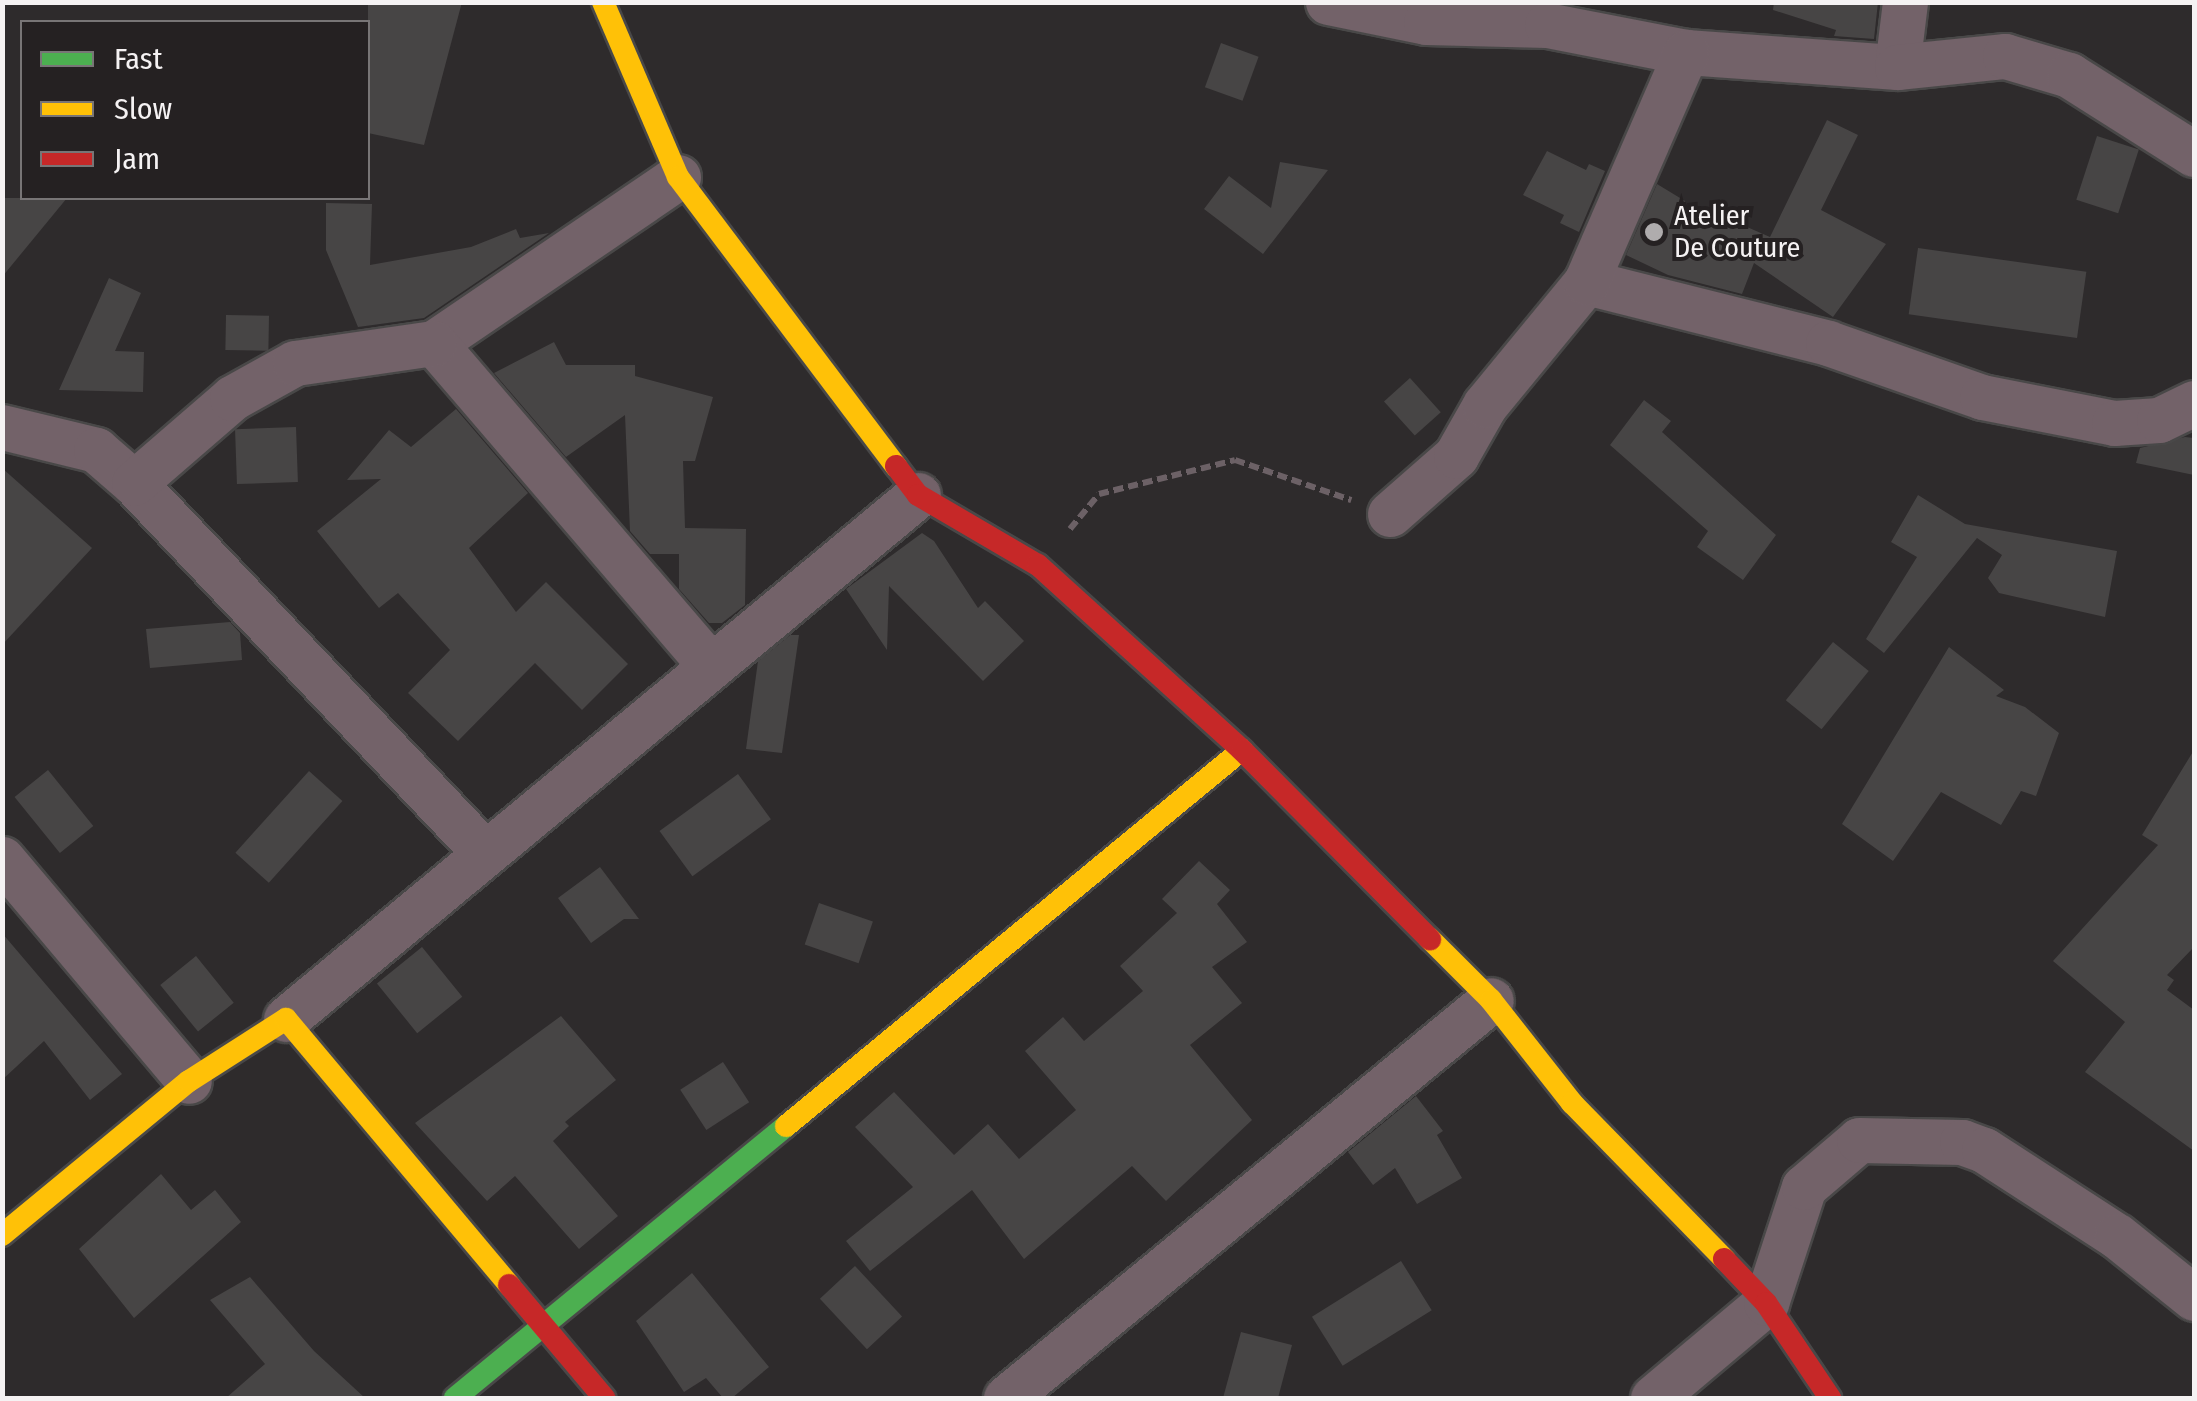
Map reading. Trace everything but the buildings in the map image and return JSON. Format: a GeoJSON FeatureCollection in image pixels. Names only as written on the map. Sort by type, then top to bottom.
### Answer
{"type":"FeatureCollection","features":[{"type":"Feature","properties":{"kind":"street"},"geometry":{"type":"LineString","coordinates":[[602,2],[678,177],[918,495],[1038,565],[1242,750],[1491,1000],[1572,1103],[1766,1303],[1830,1398]]}},
{"type":"Feature","properties":{"kind":"street"},"geometry":{"type":"LineString","coordinates":[[1328,2],[1547,24],[1686,52],[1897,66],[2005,56],[2069,76],[2194,154]]}},
{"type":"Feature","properties":{"kind":"street"},"geometry":{"type":"LineString","coordinates":[[1897,66],[1906,2]]}},
{"type":"Feature","properties":{"kind":"street"},"geometry":{"type":"LineString","coordinates":[[1390,514],[1456,456],[1485,405],[1586,282],[1686,52]]}},
{"type":"Feature","properties":{"kind":"street"},"geometry":{"type":"LineString","coordinates":[[134,483],[232,398],[295,364],[434,343],[678,177]]}},
{"type":"Feature","properties":{"kind":"street"},"geometry":{"type":"LineString","coordinates":[[1586,282],[1828,343],[1982,396],[2114,423],[2159,420],[2194,402]]}},
{"type":"Feature","properties":{"kind":"street"},"geometry":{"type":"LineString","coordinates":[[434,343],[710,666]]}},
{"type":"Feature","properties":{"kind":"street"},"geometry":{"type":"LineString","coordinates":[[2,427],[96,450],[134,483],[484,853]]}},
{"type":"Feature","properties":{"kind":"street"},"geometry":{"type":"LineString","coordinates":[[2,1234],[189,1082],[286,1019],[918,495]]}},
{"type":"Feature","properties":{"kind":"street"},"geometry":{"type":"LineString","coordinates":[[455,1398],[1242,750]]}},
{"type":"Feature","properties":{"kind":"street"},"geometry":{"type":"LineString","coordinates":[[2,859],[189,1082]]}},
{"type":"Feature","properties":{"kind":"street"},"geometry":{"type":"LineString","coordinates":[[1006,1398],[1491,1000]]}},
{"type":"Feature","properties":{"kind":"street"},"geometry":{"type":"LineString","coordinates":[[286,1019],[540,1328],[604,1398]]}},
{"type":"Feature","properties":{"kind":"street"},"geometry":{"type":"LineString","coordinates":[[1653,1398],[1766,1303],[1804,1187],[1848,1145],[1872,1138],[1962,1142],[1984,1150],[2117,1236],[2194,1298]]}},
{"type":"Feature","properties":{"kind":"path"},"geometry":{"type":"LineString","coordinates":[[1038,565],[1099,494],[1235,460],[1390,514]]}},
{"type":"Feature","properties":{"kind":"traffic: fast"},"geometry":{"type":"LineString","coordinates":[[455,1398],[786,1126]]}},
{"type":"Feature","properties":{"kind":"traffic: slow"},"geometry":{"type":"LineString","coordinates":[[603,2],[678,177],[896,466]]}},
{"type":"Feature","properties":{"kind":"traffic: slow"},"geometry":{"type":"LineString","coordinates":[[786,1126],[1242,750]]}},
{"type":"Feature","properties":{"kind":"traffic: slow"},"geometry":{"type":"LineString","coordinates":[[1430,939],[1491,1000],[1572,1103],[1724,1259]]}},
{"type":"Feature","properties":{"kind":"traffic: slow"},"geometry":{"type":"LineString","coordinates":[[2,1235],[189,1081],[286,1019],[509,1285]]}},
{"type":"Feature","properties":{"kind":"traffic: jam"},"geometry":{"type":"LineString","coordinates":[[896,466],[918,495],[1038,565],[1242,750],[1430,939]]}},
{"type":"Feature","properties":{"kind":"traffic: jam"},"geometry":{"type":"LineString","coordinates":[[1724,1259],[1766,1303],[1830,1398]]}},
{"type":"Feature","properties":{"kind":"traffic: jam"},"geometry":{"type":"LineString","coordinates":[[509,1285],[604,1398]]}},
{"type":"Feature","properties":{"kind":"place","name":"Atelier De Couture"},"geometry":{"type":"Point","coordinates":[1654,232]}}]}
